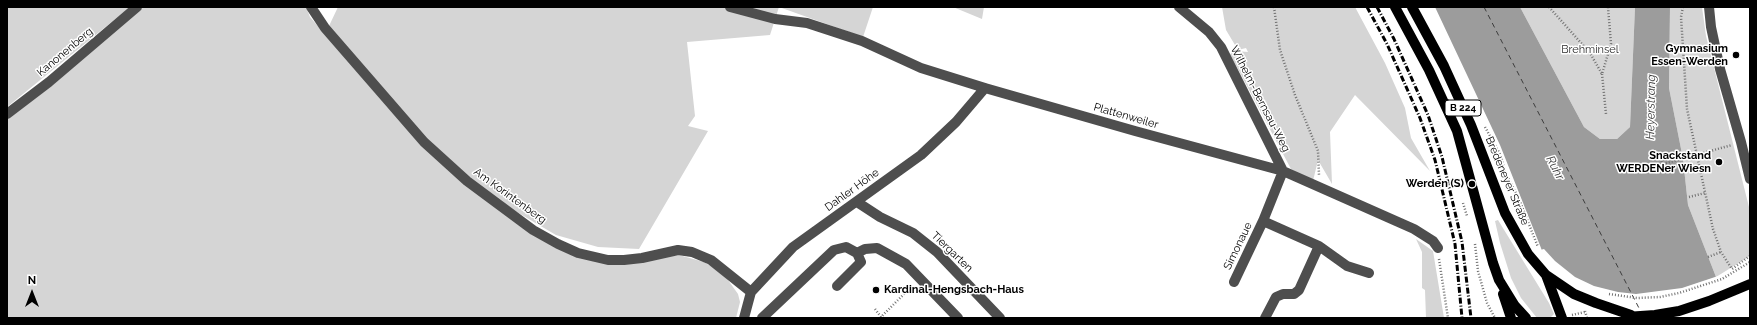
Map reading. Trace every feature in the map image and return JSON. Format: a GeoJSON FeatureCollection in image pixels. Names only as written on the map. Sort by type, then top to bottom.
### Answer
{"type":"FeatureCollection","features":[{"type":"Feature","properties":{"kind":"main road","name":"B 224"},"geometry":{"type":"LineString","coordinates":[[1396,7],[1429,70],[1457,131],[1499,280],[1515,306],[1526,318]]}},
{"type":"Feature","properties":{"kind":"main road","name":"Bredeneyer Straße"},"geometry":{"type":"LineString","coordinates":[[1412,7],[1447,73],[1471,125],[1506,213],[1524,247],[1544,273],[1574,294],[1632,315]]}},
{"type":"Feature","properties":{"kind":"main road"},"geometry":{"type":"LineString","coordinates":[[1544,273],[1562,318]]}},
{"type":"Feature","properties":{"kind":"main road"},"geometry":{"type":"LineString","coordinates":[[1499,280],[1511,318]]}},
{"type":"Feature","properties":{"kind":"main road","name":"B 224"},"geometry":{"type":"LineString","coordinates":[[1632,315],[1655,315],[1679,311],[1709,301],[1750,284]]}},
{"type":"Feature","properties":{"kind":"main road"},"geometry":{"type":"LineString","coordinates":[[1621,318],[1632,315]]}},
{"type":"Feature","properties":{"kind":"street","name":"Kanonenberg"},"geometry":{"type":"LineString","coordinates":[[7,114],[49,82],[137,7]]}},
{"type":"Feature","properties":{"kind":"street","name":"Am Korintenberg"},"geometry":{"type":"LineString","coordinates":[[311,7],[325,28],[424,142],[467,181],[533,230],[578,253],[608,260],[642,258],[678,250],[692,252],[711,260],[751,292]]}},
{"type":"Feature","properties":{"kind":"street","name":"Plattenweiler"},"geometry":{"type":"LineString","coordinates":[[730,7],[775,20],[807,23],[862,41],[921,68],[985,88],[1135,131],[1284,171],[1414,229],[1433,241],[1438,248]]}},
{"type":"Feature","properties":{"kind":"street","name":"Wilhelm-Bernsau-Weg"},"geometry":{"type":"LineString","coordinates":[[1179,7],[1210,32],[1221,47],[1284,171]]}},
{"type":"Feature","properties":{"kind":"street"},"geometry":{"type":"LineString","coordinates":[[1709,7],[1711,27],[1720,69],[1750,178]]}},
{"type":"Feature","properties":{"kind":"street","name":"Dahler Höhe"},"geometry":{"type":"LineString","coordinates":[[744,318],[751,292],[793,247],[921,155],[956,122],[985,88]]}},
{"type":"Feature","properties":{"kind":"street","name":"Simonaue"},"geometry":{"type":"LineString","coordinates":[[1234,282],[1263,221],[1284,171]]}},
{"type":"Feature","properties":{"kind":"street","name":"Tiergarten"},"geometry":{"type":"LineString","coordinates":[[857,202],[880,217],[913,233],[937,252],[1000,318]]}},
{"type":"Feature","properties":{"kind":"street","name":"Simonaue"},"geometry":{"type":"LineString","coordinates":[[1263,221],[1319,246],[1347,266],[1368,273]]}},
{"type":"Feature","properties":{"kind":"street"},"geometry":{"type":"LineString","coordinates":[[1265,318],[1276,297],[1283,294],[1294,294],[1299,290],[1319,246]]}},
{"type":"Feature","properties":{"kind":"street"},"geometry":{"type":"LineString","coordinates":[[762,318],[834,250],[846,247],[857,253],[861,262],[837,286]]}},
{"type":"Feature","properties":{"kind":"street"},"geometry":{"type":"LineString","coordinates":[[857,253],[865,249],[877,248],[906,264],[958,318]]}},
{"type":"Feature","properties":{"kind":"path"},"geometry":{"type":"LineString","coordinates":[[1274,7],[1280,50],[1295,95],[1318,151],[1319,178],[1326,191]]}},
{"type":"Feature","properties":{"kind":"path"},"geometry":{"type":"LineString","coordinates":[[1549,7],[1590,53],[1602,74]]}},
{"type":"Feature","properties":{"kind":"path"},"geometry":{"type":"LineString","coordinates":[[1606,114],[1602,74],[1611,44],[1608,7]]}},
{"type":"Feature","properties":{"kind":"path"},"geometry":{"type":"LineString","coordinates":[[1682,7],[1681,17],[1687,109],[1713,229],[1721,252],[1732,268],[1750,256]]}},
{"type":"Feature","properties":{"kind":"path"},"geometry":{"type":"LineString","coordinates":[[1663,164],[1741,142]]}},
{"type":"Feature","properties":{"kind":"path"},"geometry":{"type":"LineString","coordinates":[[1660,155],[1665,173]]}},
{"type":"Feature","properties":{"kind":"path"},"geometry":{"type":"LineString","coordinates":[[1501,156],[1505,172],[1519,199],[1540,250]]}},
{"type":"Feature","properties":{"kind":"path"},"geometry":{"type":"LineString","coordinates":[[1689,197],[1705,193]]}},
{"type":"Feature","properties":{"kind":"path"},"geometry":{"type":"LineString","coordinates":[[1463,203],[1467,217]]}},
{"type":"Feature","properties":{"kind":"path"},"geometry":{"type":"LineString","coordinates":[[1474,238],[1478,270],[1487,303],[1495,318]]}},
{"type":"Feature","properties":{"kind":"path"},"geometry":{"type":"LineString","coordinates":[[1438,248],[1448,318]]}},
{"type":"Feature","properties":{"kind":"path"},"geometry":{"type":"LineString","coordinates":[[1708,257],[1721,252]]}},
{"type":"Feature","properties":{"kind":"path"},"geometry":{"type":"LineString","coordinates":[[1604,292],[1637,298],[1660,297],[1715,282],[1750,262]]}},
{"type":"Feature","properties":{"kind":"path"},"geometry":{"type":"LineString","coordinates":[[875,308],[881,317],[920,278]]}},
{"type":"Feature","properties":{"kind":"green space"},"geometry":{"type":"Polygon","coordinates":[[[7,7],[130,7],[7,107],[7,7]]]}},
{"type":"Feature","properties":{"kind":"green space"},"geometry":{"type":"Polygon","coordinates":[[[143,7],[306,7],[310,17],[388,108],[436,158],[560,249],[610,264],[679,255],[704,262],[723,273],[738,294],[740,302],[736,318],[7,318],[7,120],[54,84],[143,7]]]}},
{"type":"Feature","properties":{"kind":"green space"},"geometry":{"type":"Polygon","coordinates":[[[338,7],[779,7],[770,35],[687,42],[695,116],[688,126],[708,131],[639,249],[598,247],[556,235],[498,201],[450,161],[405,117],[329,26],[338,7]]]}},
{"type":"Feature","properties":{"kind":"green space"},"geometry":{"type":"Polygon","coordinates":[[[779,7],[873,7],[863,37],[779,7]]]}},
{"type":"Feature","properties":{"kind":"green space"},"geometry":{"type":"Polygon","coordinates":[[[953,7],[984,7],[982,19],[953,7]]]}},
{"type":"Feature","properties":{"kind":"green space"},"geometry":{"type":"Polygon","coordinates":[[[1222,7],[1355,7],[1385,63],[1405,108],[1411,138],[1430,171],[1355,95],[1330,132],[1332,184],[1318,160],[1313,181],[1291,169],[1230,54],[1236,51],[1248,52],[1246,48],[1238,50],[1226,30],[1222,7]]]}},
{"type":"Feature","properties":{"kind":"green space","name":"Brehminsel"},"geometry":{"type":"Polygon","coordinates":[[[1520,7],[1635,7],[1630,127],[1617,139],[1600,139],[1584,127],[1520,7]]]}},
{"type":"Feature","properties":{"kind":"green space"},"geometry":{"type":"Polygon","coordinates":[[[1670,7],[1702,7],[1706,36],[1750,211],[1750,256],[1716,277],[1688,205],[1683,159],[1669,88],[1670,7]]]}},
{"type":"Feature","properties":{"kind":"green space"},"geometry":{"type":"Polygon","coordinates":[[[1498,220],[1549,303],[1554,314],[1550,318],[1537,318],[1521,298],[1511,278],[1500,243],[1495,221],[1498,220]]]}},
{"type":"Feature","properties":{"kind":"green space"},"geometry":{"type":"Polygon","coordinates":[[[1416,239],[1433,251],[1444,318],[1426,318],[1425,290],[1422,288],[1422,252],[1416,239]]]}},
{"type":"Feature","properties":{"kind":"water"},"geometry":{"type":"Polygon","coordinates":[[[1435,7],[1520,7],[1584,127],[1600,139],[1617,139],[1630,127],[1635,7],[1670,7],[1669,88],[1683,159],[1688,205],[1730,318],[1564,318],[1541,248],[1500,145],[1435,7]]]}},
{"type":"Feature","properties":{"kind":"pier"},"geometry":{"type":"Polygon","coordinates":[[[1544,249],[1555,261],[1575,277],[1594,286],[1618,292],[1636,294],[1682,288],[1718,276],[1732,318],[1562,318],[1540,250],[1544,249]]]}},
{"type":"Feature","properties":{"kind":"ferry route"},"geometry":{"type":"LineString","coordinates":[[1484,7],[1641,312]]}},
{"type":"Feature","properties":{"kind":"railway"},"geometry":{"type":"LineString","coordinates":[[1367,7],[1387,44],[1420,118],[1435,160],[1455,244],[1462,318]]}},
{"type":"Feature","properties":{"kind":"railway"},"geometry":{"type":"LineString","coordinates":[[1377,7],[1394,39],[1428,115],[1442,157],[1462,242],[1471,318]]}},
{"type":"Feature","properties":{"kind":"place","name":"Gymnasium Essen-Werden"},"geometry":{"type":"Point","coordinates":[1736,55]}},
{"type":"Feature","properties":{"kind":"place","name":"Snackstand WERDENer Wiesn"},"geometry":{"type":"Point","coordinates":[1719,162]}},
{"type":"Feature","properties":{"kind":"place","name":"Werden (S)"},"geometry":{"type":"Point","coordinates":[1472,184]}},
{"type":"Feature","properties":{"kind":"place","name":"Kardinal-Hengsbach-Haus"},"geometry":{"type":"Point","coordinates":[876,290]}},
{"type":"Feature","properties":{"kind":"water label","name":"Heyerstrang"},"geometry":{"type":"Point","coordinates":[1651,107]}},
{"type":"Feature","properties":{"kind":"water label","name":"Ruhr"},"geometry":{"type":"Point","coordinates":[1555,168]}}]}
